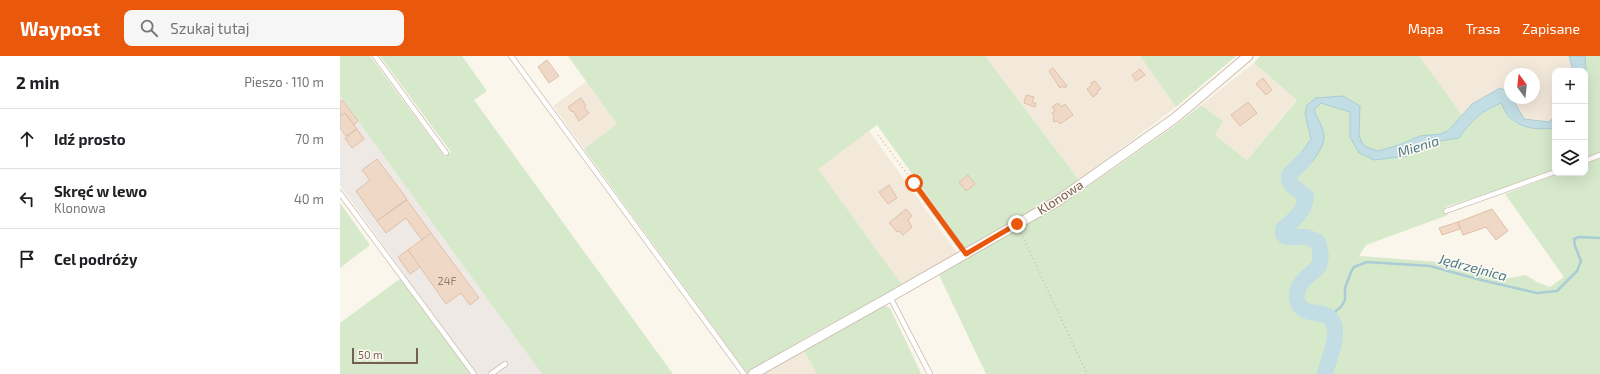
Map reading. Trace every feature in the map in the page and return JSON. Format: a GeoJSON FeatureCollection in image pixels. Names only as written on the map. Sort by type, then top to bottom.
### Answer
{"type":"FeatureCollection","features":[{"type":"Feature","properties":{"kind":"street","name":"Klonowa"},"geometry":{"type":"LineString","coordinates":[[753,374],[1056,202],[1175,118],[1248,56]]}},
{"type":"Feature","properties":{"kind":"lane"},"geometry":{"type":"LineString","coordinates":[[375,56],[446,153]]}},
{"type":"Feature","properties":{"kind":"lane"},"geometry":{"type":"LineString","coordinates":[[511,56],[744,374]]}},
{"type":"Feature","properties":{"kind":"lane"},"geometry":{"type":"LineString","coordinates":[[1588,160],[1600,155]]}},
{"type":"Feature","properties":{"kind":"lane"},"geometry":{"type":"LineString","coordinates":[[1446,211],[1552,173]]}},
{"type":"Feature","properties":{"kind":"lane"},"geometry":{"type":"LineString","coordinates":[[914,183],[966,254]]}},
{"type":"Feature","properties":{"kind":"lane"},"geometry":{"type":"LineString","coordinates":[[340,193],[474,374]]}},
{"type":"Feature","properties":{"kind":"lane"},"geometry":{"type":"LineString","coordinates":[[890,297],[930,374]]}},
{"type":"Feature","properties":{"kind":"lane"},"geometry":{"type":"LineString","coordinates":[[491,374],[505,364]]}},
{"type":"Feature","properties":{"kind":"path"},"geometry":{"type":"LineString","coordinates":[[878,135],[914,183]]}},
{"type":"Feature","properties":{"kind":"path"},"geometry":{"type":"LineString","coordinates":[[1017,224],[1088,374]]}},
{"type":"Feature","properties":{"kind":"shaded area"},"geometry":{"type":"Polygon","coordinates":[[[985,56],[1140,56],[1176,107],[1079,180],[985,56]]]}},
{"type":"Feature","properties":{"kind":"shaded area"},"geometry":{"type":"Polygon","coordinates":[[[1419,56],[1569,56],[1572,68],[1552,68],[1552,119],[1549,122],[1524,119],[1515,104],[1540,104],[1540,68],[1504,68],[1504,91],[1495,90],[1472,104],[1462,115],[1419,56]]]}},
{"type":"Feature","properties":{"kind":"shaded area"},"geometry":{"type":"Polygon","coordinates":[[[1254,63],[1297,99],[1247,160],[1215,135],[1223,121],[1201,105],[1254,63]]]}},
{"type":"Feature","properties":{"kind":"shaded area"},"geometry":{"type":"Polygon","coordinates":[[[587,81],[618,124],[584,149],[553,106],[587,81]]]}},
{"type":"Feature","properties":{"kind":"shaded area"},"geometry":{"type":"Polygon","coordinates":[[[340,96],[542,374],[471,374],[401,278],[405,275],[340,185],[340,96]]]}},
{"type":"Feature","properties":{"kind":"shaded area"},"geometry":{"type":"Polygon","coordinates":[[[869,131],[958,254],[902,285],[817,169],[869,131]]]}},
{"type":"Feature","properties":{"kind":"shaded area"},"geometry":{"type":"Polygon","coordinates":[[[804,351],[817,374],[763,374],[804,351]]]}},
{"type":"Feature","properties":{"kind":"green space"},"geometry":{"type":"Polygon","coordinates":[[[340,56],[370,56],[445,157],[451,152],[380,56],[462,56],[487,91],[474,100],[673,374],[542,374],[340,96],[340,56]]]}},
{"type":"Feature","properties":{"kind":"green space"},"geometry":{"type":"Polygon","coordinates":[[[568,56],[985,56],[1079,180],[1050,201],[1007,224],[966,249],[877,125],[818,169],[902,285],[807,337],[747,373],[584,149],[617,124],[568,56]]]}},
{"type":"Feature","properties":{"kind":"green space"},"geometry":{"type":"Polygon","coordinates":[[[1140,56],[1236,56],[1176,107],[1140,56]]]}},
{"type":"Feature","properties":{"kind":"green space"},"geometry":{"type":"Polygon","coordinates":[[[1260,56],[1419,56],[1462,115],[1449,130],[1441,134],[1420,136],[1399,145],[1378,151],[1366,147],[1358,135],[1359,106],[1316,98],[1308,127],[1311,139],[1295,162],[1285,173],[1297,175],[1321,128],[1314,110],[1321,103],[1350,112],[1350,138],[1374,160],[1408,156],[1433,142],[1459,138],[1478,117],[1502,103],[1507,115],[1516,123],[1529,128],[1552,128],[1552,170],[1507,187],[1445,207],[1448,215],[1366,245],[1359,256],[1452,263],[1462,269],[1492,269],[1503,279],[1526,275],[1537,282],[1550,287],[1564,277],[1505,194],[1552,176],[1588,176],[1588,162],[1600,158],[1600,374],[986,374],[939,275],[1076,195],[1176,125],[1201,105],[1223,121],[1215,135],[1247,160],[1297,100],[1254,63],[1260,56]]]}},
{"type":"Feature","properties":{"kind":"green space"},"geometry":{"type":"Polygon","coordinates":[[[1585,56],[1600,56],[1600,152],[1588,157],[1588,68],[1586,68],[1585,56]]]}},
{"type":"Feature","properties":{"kind":"green space"},"geometry":{"type":"Polygon","coordinates":[[[340,203],[370,245],[340,268],[340,203]]]}},
{"type":"Feature","properties":{"kind":"green space"},"geometry":{"type":"Polygon","coordinates":[[[401,278],[471,374],[340,374],[340,323],[401,278]]]}},
{"type":"Feature","properties":{"kind":"green space"},"geometry":{"type":"Polygon","coordinates":[[[884,305],[890,308],[921,373],[817,374],[804,351],[884,305]]]}},
{"type":"Feature","properties":{"kind":"water"},"geometry":{"type":"Polygon","coordinates":[[[1569,56],[1585,56],[1586,68],[1572,68],[1569,56]]]}},
{"type":"Feature","properties":{"kind":"water"},"geometry":{"type":"Polygon","coordinates":[[[1500,88],[1504,90],[1504,104],[1515,104],[1524,119],[1549,122],[1552,119],[1552,128],[1537,129],[1519,124],[1509,117],[1501,103],[1477,117],[1459,138],[1433,142],[1408,156],[1374,160],[1359,153],[1350,137],[1350,112],[1321,103],[1314,110],[1324,135],[1323,144],[1320,150],[1308,166],[1298,175],[1293,177],[1285,173],[1295,162],[1311,139],[1305,113],[1307,105],[1316,98],[1343,96],[1360,106],[1359,135],[1362,143],[1366,147],[1378,151],[1399,145],[1420,136],[1441,134],[1449,130],[1472,104],[1500,88]]]}},
{"type":"Feature","properties":{"kind":"building"},"geometry":{"type":"Polygon","coordinates":[[[547,60],[559,76],[549,83],[538,67],[547,60]]]}},
{"type":"Feature","properties":{"kind":"building"},"geometry":{"type":"Polygon","coordinates":[[[1053,68],[1067,86],[1064,88],[1063,86],[1060,88],[1049,71],[1053,68]]]}},
{"type":"Feature","properties":{"kind":"building"},"geometry":{"type":"Polygon","coordinates":[[[1140,69],[1145,75],[1136,81],[1132,75],[1140,69]]]}},
{"type":"Feature","properties":{"kind":"building"},"geometry":{"type":"Polygon","coordinates":[[[1263,78],[1272,90],[1266,95],[1256,84],[1263,78]]]}},
{"type":"Feature","properties":{"kind":"building"},"geometry":{"type":"Polygon","coordinates":[[[1095,81],[1101,89],[1097,91],[1098,93],[1093,97],[1087,89],[1092,85],[1091,83],[1095,81]]]}},
{"type":"Feature","properties":{"kind":"building"},"geometry":{"type":"Polygon","coordinates":[[[1026,95],[1034,97],[1032,102],[1036,103],[1035,107],[1024,103],[1026,95]]]}},
{"type":"Feature","properties":{"kind":"building"},"geometry":{"type":"Polygon","coordinates":[[[581,98],[586,106],[584,107],[589,113],[579,121],[573,111],[572,112],[568,107],[581,98]]]}},
{"type":"Feature","properties":{"kind":"building"},"geometry":{"type":"Polygon","coordinates":[[[342,100],[358,121],[354,125],[345,113],[340,116],[340,102],[342,100]]]}},
{"type":"Feature","properties":{"kind":"building"},"geometry":{"type":"Polygon","coordinates":[[[1248,102],[1257,113],[1240,126],[1231,115],[1248,102]]]}},
{"type":"Feature","properties":{"kind":"building"},"geometry":{"type":"Polygon","coordinates":[[[1058,103],[1061,107],[1065,104],[1073,115],[1060,124],[1057,121],[1054,122],[1054,116],[1052,113],[1055,111],[1052,107],[1058,103]]]}},
{"type":"Feature","properties":{"kind":"building"},"geometry":{"type":"Polygon","coordinates":[[[345,113],[357,129],[346,136],[340,128],[340,116],[345,113]]]}},
{"type":"Feature","properties":{"kind":"building"},"geometry":{"type":"Polygon","coordinates":[[[357,129],[364,139],[352,148],[345,138],[357,129]]]}},
{"type":"Feature","properties":{"kind":"building"},"geometry":{"type":"Polygon","coordinates":[[[377,159],[407,199],[377,221],[356,191],[370,180],[362,170],[377,159]]]}},
{"type":"Feature","properties":{"kind":"building"},"geometry":{"type":"Polygon","coordinates":[[[968,175],[975,184],[966,191],[959,182],[968,175]]]}},
{"type":"Feature","properties":{"kind":"building"},"geometry":{"type":"Polygon","coordinates":[[[889,185],[897,198],[888,204],[879,192],[889,185]]]}},
{"type":"Feature","properties":{"kind":"building"},"geometry":{"type":"Polygon","coordinates":[[[407,200],[431,233],[422,240],[406,218],[386,233],[377,221],[407,200]]]}},
{"type":"Feature","properties":{"kind":"building"},"geometry":{"type":"Polygon","coordinates":[[[906,209],[912,216],[908,220],[912,227],[903,235],[899,231],[897,232],[889,223],[906,209]]]}},
{"type":"Feature","properties":{"kind":"building"},"geometry":{"type":"Polygon","coordinates":[[[1492,209],[1508,231],[1496,240],[1486,227],[1463,235],[1458,222],[1492,209]]]}},
{"type":"Feature","properties":{"kind":"building"},"geometry":{"type":"Polygon","coordinates":[[[1458,222],[1460,229],[1442,235],[1439,228],[1458,222]]]}},
{"type":"Feature","properties":{"kind":"building"},"geometry":{"type":"Polygon","coordinates":[[[431,233],[479,298],[470,305],[461,293],[446,304],[408,250],[431,233]]]}},
{"type":"Feature","properties":{"kind":"building"},"geometry":{"type":"Polygon","coordinates":[[[408,250],[420,267],[410,274],[398,257],[408,250]]]}},
{"type":"Feature","properties":{"kind":"waterway","name":"Mienia"},"geometry":{"type":"LineString","coordinates":[[1304,160],[1289,175],[1289,179],[1292,185],[1306,197],[1305,203],[1301,212],[1283,229],[1283,234],[1286,237],[1307,237],[1318,242],[1321,256],[1319,266],[1300,285],[1297,300],[1300,306],[1308,312],[1324,314],[1332,320],[1335,340],[1325,374]]}},
{"type":"Feature","properties":{"kind":"waterway","name":"Jędrzejnica"},"geometry":{"type":"LineString","coordinates":[[1328,317],[1341,307],[1345,300],[1345,288],[1354,267],[1367,262],[1430,266],[1537,293],[1557,291],[1577,271],[1581,261],[1574,239],[1579,237],[1600,238]]}},
{"type":"Feature","properties":{"kind":"route"},"geometry":{"type":"LineString","coordinates":[[914,183],[966,254],[1017,224]]}}]}
